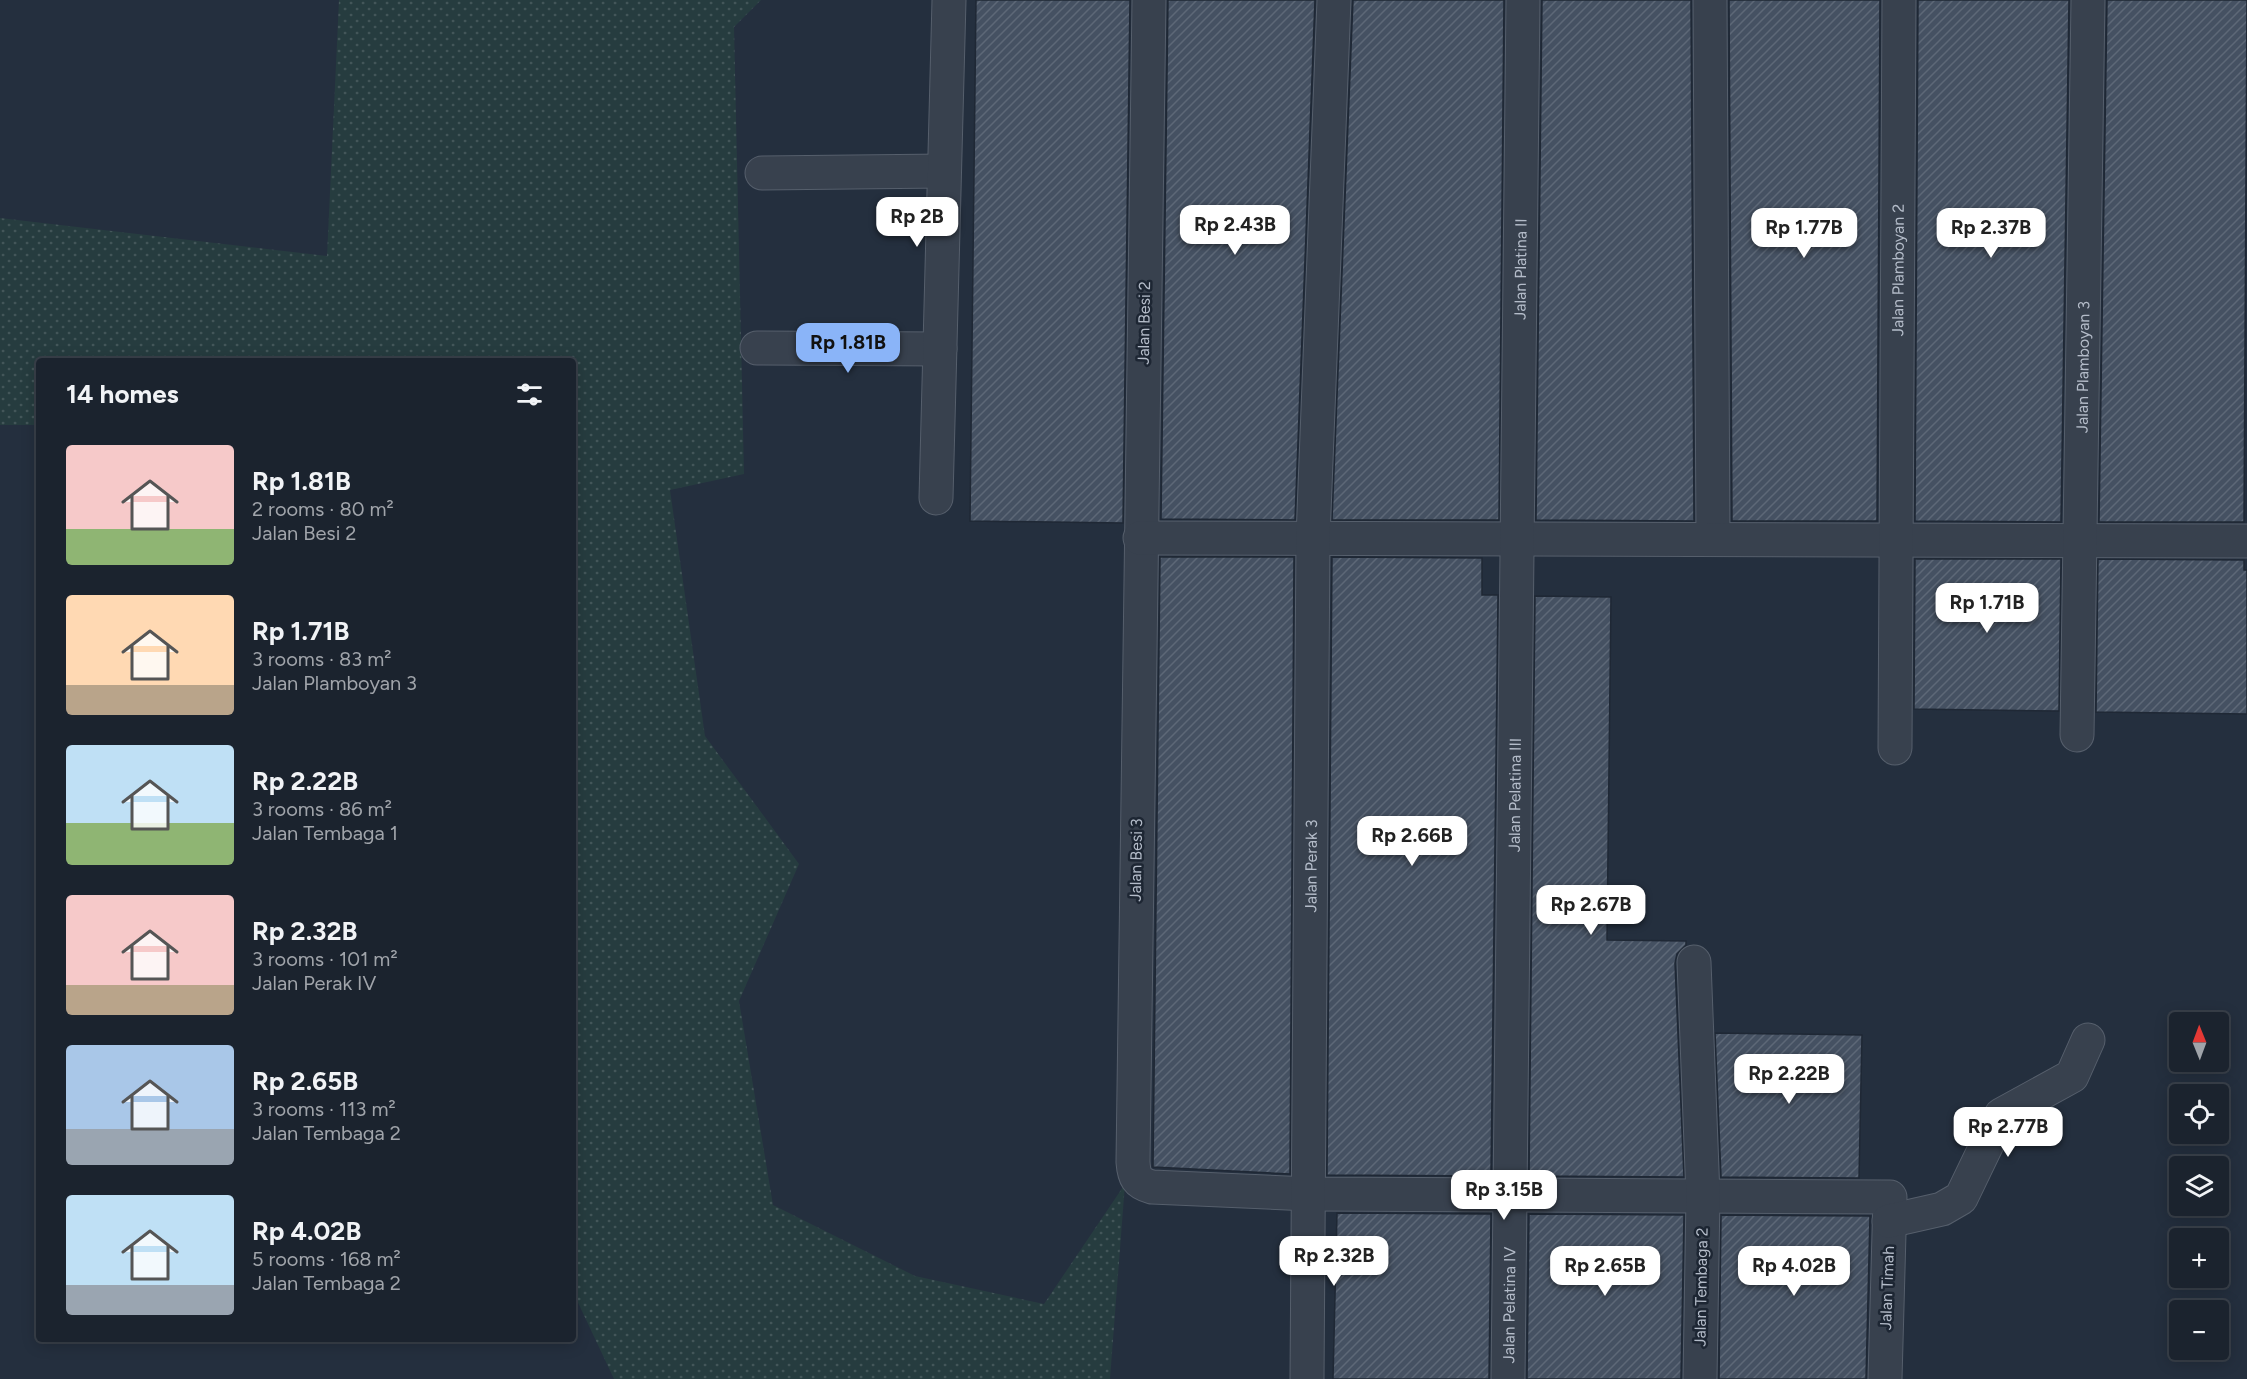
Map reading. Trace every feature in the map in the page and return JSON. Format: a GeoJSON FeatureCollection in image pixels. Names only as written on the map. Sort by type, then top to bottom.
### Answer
{"type":"FeatureCollection","features":[{"type":"Feature","properties":{"kind":"street"},"geometry":{"type":"LineString","coordinates":[[936,498],[949,0]]}},
{"type":"Feature","properties":{"kind":"street","name":"Jalan Besi 2"},"geometry":{"type":"LineString","coordinates":[[1140,538],[1149,0]]}},
{"type":"Feature","properties":{"kind":"street","name":"Jalan Perak 3"},"geometry":{"type":"LineString","coordinates":[[1307,1379],[1313,538],[1334,0]]}},
{"type":"Feature","properties":{"kind":"street","name":"Jalan Platina II"},"geometry":{"type":"LineString","coordinates":[[1517,539],[1523,0]]}},
{"type":"Feature","properties":{"kind":"street"},"geometry":{"type":"LineString","coordinates":[[1710,0],[1713,539]]}},
{"type":"Feature","properties":{"kind":"street","name":"Jalan Plamboyan 2"},"geometry":{"type":"LineString","coordinates":[[1895,748],[1899,0]]}},
{"type":"Feature","properties":{"kind":"street","name":"Jalan Plamboyan 3"},"geometry":{"type":"LineString","coordinates":[[2077,735],[2088,0]]}},
{"type":"Feature","properties":{"kind":"street"},"geometry":{"type":"LineString","coordinates":[[762,173],[944,171]]}},
{"type":"Feature","properties":{"kind":"street"},"geometry":{"type":"LineString","coordinates":[[757,348],[940,349]]}},
{"type":"Feature","properties":{"kind":"street"},"geometry":{"type":"LineString","coordinates":[[1140,538],[2247,541]]}},
{"type":"Feature","properties":{"kind":"street","name":"Jalan Besi 3"},"geometry":{"type":"LineString","coordinates":[[1140,538],[1133,1162],[1137,1181],[1152,1187],[1309,1194]]}},
{"type":"Feature","properties":{"kind":"street","name":"Jalan Pelatina III"},"geometry":{"type":"LineString","coordinates":[[1510,1195],[1517,539]]}},
{"type":"Feature","properties":{"kind":"street","name":"Jalan Tembaga 2"},"geometry":{"type":"LineString","coordinates":[[1694,962],[1703,1196],[1700,1379]]}},
{"type":"Feature","properties":{"kind":"street"},"geometry":{"type":"LineString","coordinates":[[1309,1194],[1703,1196],[1890,1209],[1942,1209],[1961,1198],[2001,1115],[2072,1076],[2088,1040]]}},
{"type":"Feature","properties":{"kind":"street","name":"Jalan Pelatina IV"},"geometry":{"type":"LineString","coordinates":[[1508,1379],[1510,1195]]}},
{"type":"Feature","properties":{"kind":"street","name":"Jalan Timah"},"geometry":{"type":"LineString","coordinates":[[1885,1379],[1890,1209]]}},
{"type":"Feature","properties":{"kind":"green space"},"geometry":{"type":"Polygon","coordinates":[[[339,0],[761,0],[734,27],[744,474],[670,490],[705,736],[799,864],[739,1001],[773,1205],[915,1276],[1044,1304],[1125,1184],[1110,1379],[614,1379],[576,1298],[576,358],[36,358],[36,425],[0,425],[0,218],[327,256],[339,0]]]}},
{"type":"Feature","properties":{"kind":"building"},"geometry":{"type":"Polygon","coordinates":[[[976,0],[1130,0],[1123,523],[970,521],[976,0]]]}},
{"type":"Feature","properties":{"kind":"building"},"geometry":{"type":"Polygon","coordinates":[[[1168,0],[1315,0],[1295,520],[1161,519],[1168,0]]]}},
{"type":"Feature","properties":{"kind":"building"},"geometry":{"type":"Polygon","coordinates":[[[1353,0],[1504,0],[1499,520],[1332,520],[1353,0]]]}},
{"type":"Feature","properties":{"kind":"building"},"geometry":{"type":"Polygon","coordinates":[[[1542,0],[1691,0],[1694,521],[1536,520],[1542,0]]]}},
{"type":"Feature","properties":{"kind":"building"},"geometry":{"type":"Polygon","coordinates":[[[1729,0],[1880,0],[1877,521],[1732,521],[1729,0]]]}},
{"type":"Feature","properties":{"kind":"building"},"geometry":{"type":"Polygon","coordinates":[[[1918,0],[2069,0],[2061,522],[1915,521],[1918,0]]]}},
{"type":"Feature","properties":{"kind":"building"},"geometry":{"type":"Polygon","coordinates":[[[2107,0],[2247,0],[2244,522],[2099,522],[2107,0]]]}},
{"type":"Feature","properties":{"kind":"building"},"geometry":{"type":"Polygon","coordinates":[[[1160,557],[1294,557],[1290,1174],[1153,1167],[1160,557]]]}},
{"type":"Feature","properties":{"kind":"building"},"geometry":{"type":"Polygon","coordinates":[[[1332,557],[1482,558],[1482,595],[1498,595],[1491,1176],[1327,1175],[1332,557]]]}},
{"type":"Feature","properties":{"kind":"building"},"geometry":{"type":"Polygon","coordinates":[[[1915,559],[2061,559],[2059,711],[1914,709],[1915,559]]]}},
{"type":"Feature","properties":{"kind":"building"},"geometry":{"type":"Polygon","coordinates":[[[2098,559],[2244,560],[2244,570],[2247,570],[2247,714],[2096,712],[2098,559]]]}},
{"type":"Feature","properties":{"kind":"building"},"geometry":{"type":"Polygon","coordinates":[[[1535,596],[1611,597],[1607,940],[1686,941],[1686,945],[1677,954],[1675,963],[1684,1177],[1529,1176],[1535,596]]]}},
{"type":"Feature","properties":{"kind":"building"},"geometry":{"type":"Polygon","coordinates":[[[1715,1033],[1862,1035],[1859,1178],[1721,1177],[1715,1033]]]}},
{"type":"Feature","properties":{"kind":"building"},"geometry":{"type":"Polygon","coordinates":[[[1337,1213],[1491,1214],[1489,1379],[1333,1379],[1337,1213]]]}},
{"type":"Feature","properties":{"kind":"building"},"geometry":{"type":"Polygon","coordinates":[[[1529,1214],[1684,1215],[1681,1379],[1527,1379],[1529,1214]]]}},
{"type":"Feature","properties":{"kind":"building"},"geometry":{"type":"Polygon","coordinates":[[[1721,1215],[1870,1216],[1866,1379],[1719,1379],[1721,1215]]]}}]}
